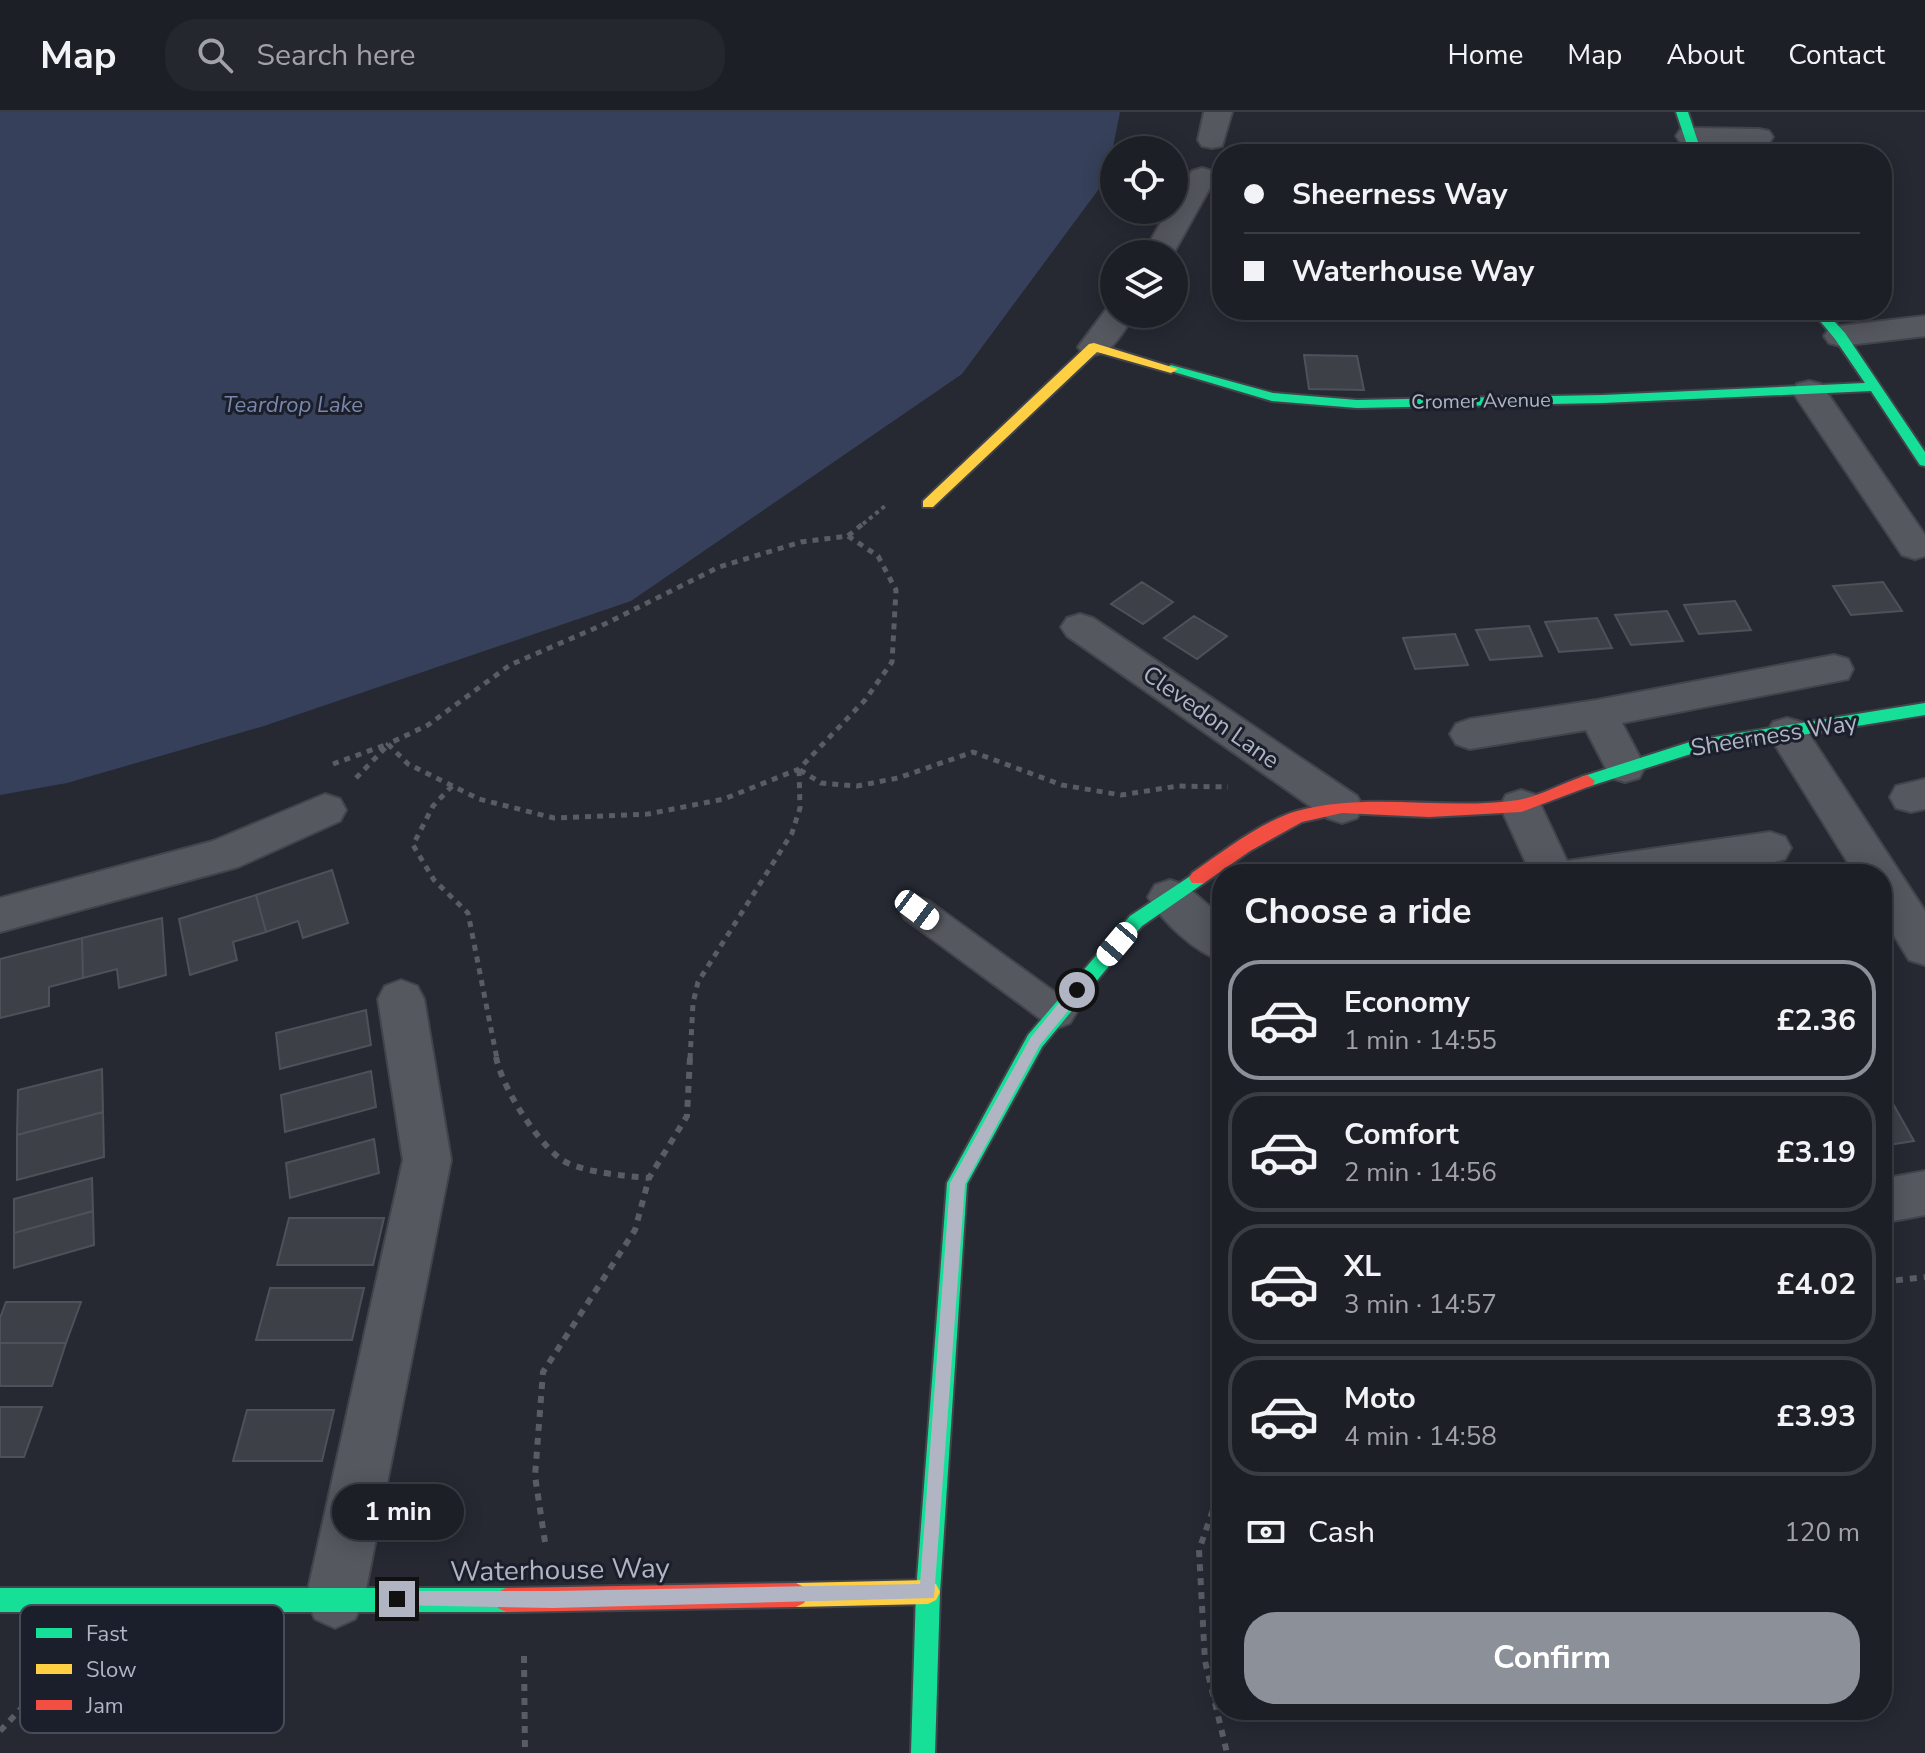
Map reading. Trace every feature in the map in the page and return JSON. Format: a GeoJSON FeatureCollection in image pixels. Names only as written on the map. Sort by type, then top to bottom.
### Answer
{"type":"FeatureCollection","features":[{"type":"Feature","properties":{"kind":"street"},"geometry":{"type":"LineString","coordinates":[[1212,140],[1218,112]]}},
{"type":"Feature","properties":{"kind":"street"},"geometry":{"type":"LineString","coordinates":[[1739,112],[1763,144]]}},
{"type":"Feature","properties":{"kind":"street"},"geometry":{"type":"LineString","coordinates":[[1689,134],[1752,144]]}},
{"type":"Feature","properties":{"kind":"street"},"geometry":{"type":"LineString","coordinates":[[1166,240],[1202,177]]}},
{"type":"Feature","properties":{"kind":"street"},"geometry":{"type":"LineString","coordinates":[[1826,320],[1876,387],[1925,462]]}},
{"type":"Feature","properties":{"kind":"street"},"geometry":{"type":"LineString","coordinates":[[1840,336],[1925,326]]}},
{"type":"Feature","properties":{"kind":"street"},"geometry":{"type":"LineString","coordinates":[[928,504],[1094,347],[1108,328]]}},
{"type":"Feature","properties":{"kind":"street","name":"Cromer Avenue"},"geometry":{"type":"LineString","coordinates":[[1094,347],[1272,397],[1357,404],[1603,399],[1876,387]]}},
{"type":"Feature","properties":{"kind":"street"},"geometry":{"type":"LineString","coordinates":[[1809,391],[1915,547]]}},
{"type":"Feature","properties":{"kind":"street","name":"Clevedon Lane"},"geometry":{"type":"LineString","coordinates":[[1080,627],[1342,807]]}},
{"type":"Feature","properties":{"kind":"street"},"geometry":{"type":"LineString","coordinates":[[1470,734],[1597,714],[1834,669]]}},
{"type":"Feature","properties":{"kind":"street","name":"Sheerness Way"},"geometry":{"type":"LineString","coordinates":[[1218,864],[1298,817],[1342,807],[1429,811],[1521,806],[1625,767],[1696,746],[1925,709]]}},
{"type":"Feature","properties":{"kind":"street"},"geometry":{"type":"LineString","coordinates":[[1597,714],[1625,767]]}},
{"type":"Feature","properties":{"kind":"street"},"geometry":{"type":"LineString","coordinates":[[1787,732],[1872,864]]}},
{"type":"Feature","properties":{"kind":"street"},"geometry":{"type":"LineString","coordinates":[[1521,806],[1547,864]]}},
{"type":"Feature","properties":{"kind":"street"},"geometry":{"type":"LineString","coordinates":[[0,915],[223,855],[325,810]]}},
{"type":"Feature","properties":{"kind":"street"},"geometry":{"type":"LineString","coordinates":[[1651,864],[1770,848]]}},
{"type":"Feature","properties":{"kind":"street","name":"Sheerness Way"},"geometry":{"type":"LineString","coordinates":[[923,1753],[928,1592],[957,1183],[1035,1041],[1136,921],[1212,868]]}},
{"type":"Feature","properties":{"kind":"street"},"geometry":{"type":"LineString","coordinates":[[1892,896],[1925,947]]}},
{"type":"Feature","properties":{"kind":"street"},"geometry":{"type":"LineString","coordinates":[[1170,897],[1212,934]]}},
{"type":"Feature","properties":{"kind":"street"},"geometry":{"type":"LineString","coordinates":[[335,1599],[427,1160],[401,999]]}},
{"type":"Feature","properties":{"kind":"street"},"geometry":{"type":"LineString","coordinates":[[1892,1199],[1925,1193]]}},
{"type":"Feature","properties":{"kind":"street","name":"Waterhouse Way"},"geometry":{"type":"LineString","coordinates":[[0,1600],[553,1600],[928,1592]]}},
{"type":"Feature","properties":{"kind":"lane"},"geometry":{"type":"LineString","coordinates":[[917,910],[1058,1013]]}},
{"type":"Feature","properties":{"kind":"path"},"geometry":{"type":"LineString","coordinates":[[329,765],[388,744],[428,725],[510,665],[607,623],[719,567],[801,542],[848,536],[878,556],[896,590],[892,662],[865,700],[799,769],[724,799],[648,814],[554,818],[479,799],[408,764],[388,744]]}},
{"type":"Feature","properties":{"kind":"path"},"geometry":{"type":"LineString","coordinates":[[799,769],[822,783],[857,785],[911,776],[973,752],[1062,785],[1121,795],[1178,786],[1257,787],[1298,817]]}},
{"type":"Feature","properties":{"kind":"path"},"geometry":{"type":"LineString","coordinates":[[525,1753],[522,1661],[553,1600],[535,1476],[543,1372],[635,1230],[649,1178],[687,1116],[693,1003],[698,982],[792,833],[800,808],[799,769]]}},
{"type":"Feature","properties":{"kind":"path"},"geometry":{"type":"LineString","coordinates":[[452,786],[433,806],[413,845],[434,880],[468,913],[498,1066],[514,1103],[559,1159],[608,1175],[649,1178]]}},
{"type":"Feature","properties":{"kind":"path"},"geometry":{"type":"LineString","coordinates":[[1892,1281],[1925,1277]]}},
{"type":"Feature","properties":{"kind":"path"},"geometry":{"type":"LineString","coordinates":[[1212,1513],[1199,1550],[1205,1661],[1212,1690]]}},
{"type":"Feature","properties":{"kind":"path"},"geometry":{"type":"LineString","coordinates":[[117,1605],[122,1600]]}},
{"type":"Feature","properties":{"kind":"path"},"geometry":{"type":"LineString","coordinates":[[0,1731],[20,1710]]}},
{"type":"Feature","properties":{"kind":"path"},"geometry":{"type":"LineString","coordinates":[[1219,1720],[1227,1753]]}},
{"type":"Feature","properties":{"kind":"water","name":"Teardrop Lake"},"geometry":{"type":"Polygon","coordinates":[[[0,112],[1120,112],[1115,136],[1100,136],[1100,187],[962,374],[631,601],[264,726],[67,783],[0,795],[0,112]]]}},
{"type":"Feature","properties":{"kind":"building"},"geometry":{"type":"Polygon","coordinates":[[[1304,355],[1357,356],[1364,390],[1309,389],[1304,355]]]}},
{"type":"Feature","properties":{"kind":"building"},"geometry":{"type":"Polygon","coordinates":[[[1142,582],[1173,602],[1143,624],[1111,604],[1142,582]]]}},
{"type":"Feature","properties":{"kind":"building"},"geometry":{"type":"Polygon","coordinates":[[[1883,582],[1902,611],[1851,615],[1833,586],[1883,582]]]}},
{"type":"Feature","properties":{"kind":"building"},"geometry":{"type":"Polygon","coordinates":[[[1735,601],[1751,630],[1699,634],[1684,605],[1735,601]]]}},
{"type":"Feature","properties":{"kind":"building"},"geometry":{"type":"Polygon","coordinates":[[[1667,611],[1683,641],[1631,645],[1615,615],[1667,611]]]}},
{"type":"Feature","properties":{"kind":"building"},"geometry":{"type":"Polygon","coordinates":[[[1194,616],[1227,636],[1197,659],[1164,638],[1194,616]]]}},
{"type":"Feature","properties":{"kind":"building"},"geometry":{"type":"Polygon","coordinates":[[[1597,618],[1612,648],[1559,652],[1545,622],[1597,618]]]}},
{"type":"Feature","properties":{"kind":"building"},"geometry":{"type":"Polygon","coordinates":[[[1529,626],[1542,656],[1490,660],[1476,630],[1529,626]]]}},
{"type":"Feature","properties":{"kind":"building"},"geometry":{"type":"Polygon","coordinates":[[[1455,634],[1468,665],[1415,669],[1403,638],[1455,634]]]}},
{"type":"Feature","properties":{"kind":"building"},"geometry":{"type":"Polygon","coordinates":[[[332,870],[348,923],[303,938],[298,921],[266,932],[256,895],[332,870]]]}},
{"type":"Feature","properties":{"kind":"building"},"geometry":{"type":"Polygon","coordinates":[[[256,895],[266,932],[233,942],[237,960],[190,975],[179,919],[256,895]]]}},
{"type":"Feature","properties":{"kind":"building"},"geometry":{"type":"Polygon","coordinates":[[[162,918],[166,975],[119,988],[117,969],[83,978],[82,938],[162,918]]]}},
{"type":"Feature","properties":{"kind":"building"},"geometry":{"type":"Polygon","coordinates":[[[82,938],[83,978],[49,987],[49,1006],[0,1018],[0,959],[82,938]]]}},
{"type":"Feature","properties":{"kind":"building"},"geometry":{"type":"Polygon","coordinates":[[[366,1010],[371,1045],[280,1069],[276,1033],[366,1010]]]}},
{"type":"Feature","properties":{"kind":"building"},"geometry":{"type":"Polygon","coordinates":[[[102,1069],[103,1112],[17,1135],[18,1090],[102,1069]]]}},
{"type":"Feature","properties":{"kind":"building"},"geometry":{"type":"Polygon","coordinates":[[[371,1071],[376,1107],[285,1132],[281,1095],[371,1071]]]}},
{"type":"Feature","properties":{"kind":"building"},"geometry":{"type":"Polygon","coordinates":[[[1892,1102],[1914,1141],[1892,1144],[1892,1102]]]}},
{"type":"Feature","properties":{"kind":"building"},"geometry":{"type":"Polygon","coordinates":[[[103,1112],[104,1157],[17,1180],[17,1135],[103,1112]]]}},
{"type":"Feature","properties":{"kind":"building"},"geometry":{"type":"Polygon","coordinates":[[[374,1139],[379,1173],[290,1198],[286,1163],[374,1139]]]}},
{"type":"Feature","properties":{"kind":"building"},"geometry":{"type":"Polygon","coordinates":[[[92,1178],[93,1211],[14,1233],[14,1199],[92,1178]]]}},
{"type":"Feature","properties":{"kind":"building"},"geometry":{"type":"Polygon","coordinates":[[[93,1211],[94,1245],[14,1268],[14,1233],[93,1211]]]}},
{"type":"Feature","properties":{"kind":"building"},"geometry":{"type":"Polygon","coordinates":[[[289,1218],[384,1218],[373,1265],[277,1265],[289,1218]]]}},
{"type":"Feature","properties":{"kind":"building"},"geometry":{"type":"Polygon","coordinates":[[[270,1288],[364,1288],[352,1340],[256,1340],[270,1288]]]}},
{"type":"Feature","properties":{"kind":"building"},"geometry":{"type":"Polygon","coordinates":[[[6,1302],[81,1302],[66,1343],[0,1343],[0,1318],[6,1302]]]}},
{"type":"Feature","properties":{"kind":"building"},"geometry":{"type":"Polygon","coordinates":[[[0,1343],[66,1343],[52,1386],[0,1386],[0,1343]]]}},
{"type":"Feature","properties":{"kind":"building"},"geometry":{"type":"Polygon","coordinates":[[[0,1407],[42,1407],[24,1457],[0,1457],[0,1407]]]}},
{"type":"Feature","properties":{"kind":"building"},"geometry":{"type":"Polygon","coordinates":[[[247,1410],[334,1410],[322,1461],[233,1461],[247,1410]]]}},
{"type":"Feature","properties":{"kind":"traffic: fast"},"geometry":{"type":"LineString","coordinates":[[1682,112],[1693,144]]}},
{"type":"Feature","properties":{"kind":"traffic: fast"},"geometry":{"type":"LineString","coordinates":[[1826,320],[1840,336],[1925,462]]}},
{"type":"Feature","properties":{"kind":"traffic: fast"},"geometry":{"type":"LineString","coordinates":[[1171,369],[1272,397],[1357,404],[1603,399],[1876,387]]}},
{"type":"Feature","properties":{"kind":"traffic: fast"},"geometry":{"type":"LineString","coordinates":[[1587,781],[1696,746],[1925,709]]}},
{"type":"Feature","properties":{"kind":"traffic: fast"},"geometry":{"type":"LineString","coordinates":[[923,1753],[928,1592],[957,1183],[1035,1041],[1136,921],[1198,878]]}},
{"type":"Feature","properties":{"kind":"traffic: fast"},"geometry":{"type":"LineString","coordinates":[[0,1600],[506,1600]]}},
{"type":"Feature","properties":{"kind":"traffic: slow"},"geometry":{"type":"LineString","coordinates":[[928,504],[1094,347],[1171,369]]}},
{"type":"Feature","properties":{"kind":"traffic: slow"},"geometry":{"type":"LineString","coordinates":[[796,1595],[928,1592]]}},
{"type":"Feature","properties":{"kind":"traffic: jam"},"geometry":{"type":"LineString","coordinates":[[1218,864],[1298,817],[1342,807],[1429,811],[1521,806],[1587,781]]}},
{"type":"Feature","properties":{"kind":"traffic: jam"},"geometry":{"type":"LineString","coordinates":[[1198,878],[1212,868]]}},
{"type":"Feature","properties":{"kind":"traffic: jam"},"geometry":{"type":"LineString","coordinates":[[506,1600],[796,1595]]}},
{"type":"Feature","properties":{"kind":"route"},"geometry":{"type":"LineString","coordinates":[[397,1599],[553,1600],[928,1592],[957,1183],[1035,1041],[1077,990]]}}]}
